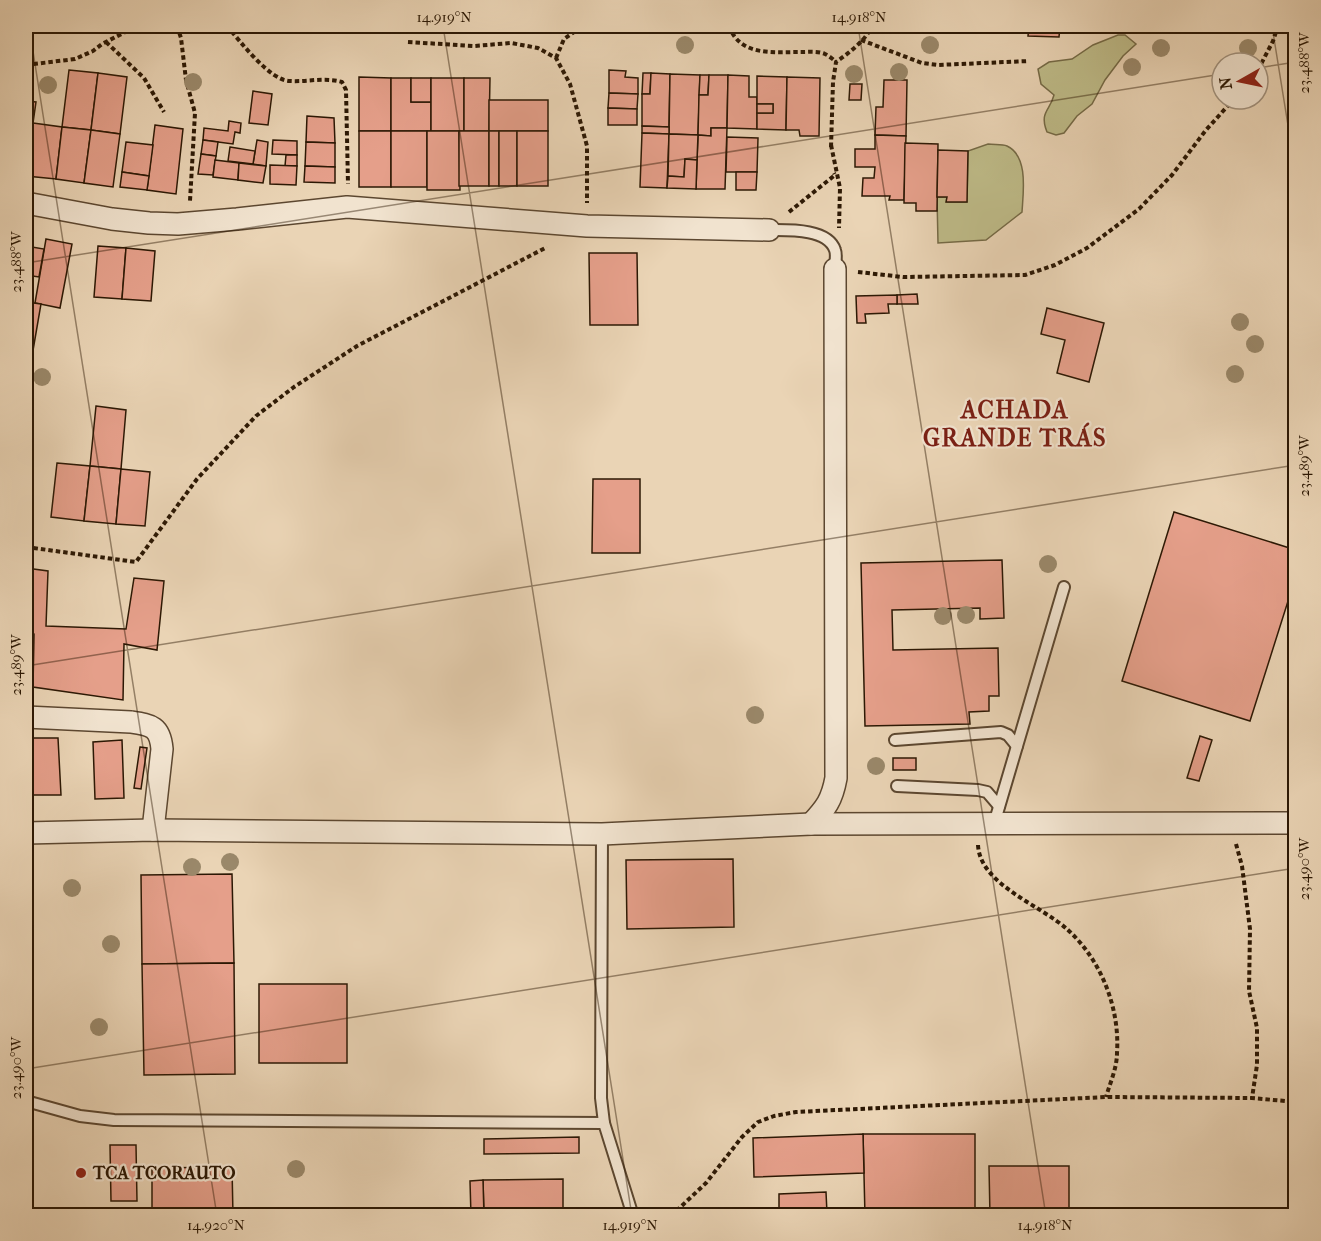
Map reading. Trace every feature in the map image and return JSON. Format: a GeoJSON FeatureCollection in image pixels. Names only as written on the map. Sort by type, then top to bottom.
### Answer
{"type":"FeatureCollection","features":[{"type":"Feature","properties":{"kind":"street"},"geometry":{"type":"LineString","coordinates":[[26,203],[149,224],[347,207],[587,226],[769,230]]}},
{"type":"Feature","properties":{"kind":"street"},"geometry":{"type":"LineString","coordinates":[[811,824],[824,811],[833,796],[836,778],[835,269]]}},
{"type":"Feature","properties":{"kind":"street"},"geometry":{"type":"LineString","coordinates":[[26,717],[131,722],[147,725],[157,730],[161,738],[162,749],[153,830]]}},
{"type":"Feature","properties":{"kind":"street"},"geometry":{"type":"LineString","coordinates":[[26,833],[153,830],[602,834],[990,818],[1296,823]]}},
{"type":"Feature","properties":{"kind":"lane"},"geometry":{"type":"LineString","coordinates":[[769,230],[805,232],[826,238],[835,249],[835,269]]}},
{"type":"Feature","properties":{"kind":"lane"},"geometry":{"type":"LineString","coordinates":[[990,818],[1017,746],[1064,587]]}},
{"type":"Feature","properties":{"kind":"lane"},"geometry":{"type":"LineString","coordinates":[[895,740],[1001,732],[1008,735],[1017,746]]}},
{"type":"Feature","properties":{"kind":"lane"},"geometry":{"type":"LineString","coordinates":[[897,786],[987,792],[990,818]]}},
{"type":"Feature","properties":{"kind":"lane"},"geometry":{"type":"LineString","coordinates":[[602,834],[601,1098],[604,1123],[633,1215]]}},
{"type":"Feature","properties":{"kind":"lane"},"geometry":{"type":"LineString","coordinates":[[26,1101],[80,1116],[114,1120],[604,1123]]}},
{"type":"Feature","properties":{"kind":"path"},"geometry":{"type":"LineString","coordinates":[[26,65],[75,59],[137,26]]}},
{"type":"Feature","properties":{"kind":"path"},"geometry":{"type":"LineString","coordinates":[[177,26],[181,38],[186,80],[195,113],[189,194],[193,222]]}},
{"type":"Feature","properties":{"kind":"path"},"geometry":{"type":"LineString","coordinates":[[227,26],[275,77],[287,82],[321,79],[342,82],[346,90],[347,207]]}},
{"type":"Feature","properties":{"kind":"path"},"geometry":{"type":"LineString","coordinates":[[556,58],[564,39],[583,26]]}},
{"type":"Feature","properties":{"kind":"path"},"geometry":{"type":"LineString","coordinates":[[729,26],[732,36],[743,46],[755,51],[824,53],[836,62]]}},
{"type":"Feature","properties":{"kind":"path"},"geometry":{"type":"LineString","coordinates":[[769,230],[835,175],[831,145],[836,62],[861,40],[872,26]]}},
{"type":"Feature","properties":{"kind":"path"},"geometry":{"type":"LineString","coordinates":[[1268,51],[1278,26]]}},
{"type":"Feature","properties":{"kind":"path"},"geometry":{"type":"LineString","coordinates":[[861,40],[922,63],[1029,61]]}},
{"type":"Feature","properties":{"kind":"path"},"geometry":{"type":"LineString","coordinates":[[106,42],[144,78],[164,111]]}},
{"type":"Feature","properties":{"kind":"path"},"geometry":{"type":"LineString","coordinates":[[26,548],[136,562],[197,478],[256,416],[294,387],[357,346],[587,226],[586,146],[570,84],[556,58],[538,48],[511,43],[474,46],[408,42]]}},
{"type":"Feature","properties":{"kind":"path"},"geometry":{"type":"LineString","coordinates":[[831,145],[840,188],[835,269],[914,277],[1025,275],[1055,265],[1087,248],[1139,209],[1172,175],[1223,111]]}},
{"type":"Feature","properties":{"kind":"path"},"geometry":{"type":"LineString","coordinates":[[990,818],[978,852],[986,869],[1004,885],[1068,929],[1089,953],[1103,977],[1115,1022],[1117,1054],[1114,1073],[1106,1097]]}},
{"type":"Feature","properties":{"kind":"path"},"geometry":{"type":"LineString","coordinates":[[1231,823],[1242,866],[1250,929],[1249,991],[1257,1028],[1257,1065],[1252,1098]]}},
{"type":"Feature","properties":{"kind":"path"},"geometry":{"type":"LineString","coordinates":[[671,1215],[706,1183],[742,1137],[758,1122],[796,1112],[1106,1097],[1252,1098],[1296,1102]]}},
{"type":"Feature","properties":{"kind":"shaded area"},"geometry":{"type":"Polygon","coordinates":[[[1118,35],[1125,35],[1136,44],[1123,56],[1105,80],[1092,104],[1077,116],[1064,133],[1056,135],[1047,132],[1044,120],[1054,95],[1041,84],[1038,69],[1049,62],[1072,59],[1093,45],[1118,35]]]}},
{"type":"Feature","properties":{"kind":"shaded area"},"geometry":{"type":"Polygon","coordinates":[[[988,144],[1007,146],[1019,158],[1023,176],[1022,212],[986,240],[938,243],[937,197],[947,197],[947,202],[967,202],[968,151],[988,144]]]}},
{"type":"Feature","properties":{"kind":"building"},"geometry":{"type":"Polygon","coordinates":[[[610,26],[641,26],[641,28],[610,28],[610,26]]]}},
{"type":"Feature","properties":{"kind":"building"},"geometry":{"type":"Polygon","coordinates":[[[790,26],[821,26],[821,28],[790,28],[790,26]]]}},
{"type":"Feature","properties":{"kind":"building"},"geometry":{"type":"Polygon","coordinates":[[[969,26],[998,26],[998,33],[968,32],[969,26]]]}},
{"type":"Feature","properties":{"kind":"building"},"geometry":{"type":"Polygon","coordinates":[[[1029,26],[1060,26],[1059,37],[1028,36],[1029,26]]]}},
{"type":"Feature","properties":{"kind":"building"},"geometry":{"type":"Polygon","coordinates":[[[69,70],[98,73],[91,130],[62,127],[69,70]]]}},
{"type":"Feature","properties":{"kind":"building"},"geometry":{"type":"Polygon","coordinates":[[[609,70],[626,71],[625,77],[638,78],[638,94],[609,93],[609,70]]]}},
{"type":"Feature","properties":{"kind":"building"},"geometry":{"type":"Polygon","coordinates":[[[98,73],[127,77],[120,134],[91,130],[98,73]]]}},
{"type":"Feature","properties":{"kind":"building"},"geometry":{"type":"Polygon","coordinates":[[[643,73],[651,73],[650,94],[642,94],[643,73]]]}},
{"type":"Feature","properties":{"kind":"building"},"geometry":{"type":"Polygon","coordinates":[[[651,73],[670,74],[669,127],[642,126],[642,94],[650,94],[651,73]]]}},
{"type":"Feature","properties":{"kind":"building"},"geometry":{"type":"Polygon","coordinates":[[[670,74],[700,75],[698,135],[669,134],[670,74]]]}},
{"type":"Feature","properties":{"kind":"building"},"geometry":{"type":"Polygon","coordinates":[[[700,75],[709,75],[708,95],[699,95],[700,75]]]}},
{"type":"Feature","properties":{"kind":"building"},"geometry":{"type":"Polygon","coordinates":[[[709,75],[728,75],[727,128],[711,128],[711,136],[698,135],[699,95],[708,95],[709,75]]]}},
{"type":"Feature","properties":{"kind":"building"},"geometry":{"type":"Polygon","coordinates":[[[728,75],[749,76],[749,97],[757,97],[757,129],[727,128],[728,75]]]}},
{"type":"Feature","properties":{"kind":"building"},"geometry":{"type":"Polygon","coordinates":[[[757,76],[787,77],[786,130],[757,129],[757,113],[773,113],[773,104],[757,104],[757,76]]]}},
{"type":"Feature","properties":{"kind":"building"},"geometry":{"type":"Polygon","coordinates":[[[359,77],[391,78],[391,131],[359,131],[359,77]]]}},
{"type":"Feature","properties":{"kind":"building"},"geometry":{"type":"Polygon","coordinates":[[[787,77],[820,78],[819,136],[800,136],[799,130],[786,130],[787,77]]]}},
{"type":"Feature","properties":{"kind":"building"},"geometry":{"type":"Polygon","coordinates":[[[391,78],[411,78],[411,102],[431,102],[431,131],[391,131],[391,78]]]}},
{"type":"Feature","properties":{"kind":"building"},"geometry":{"type":"Polygon","coordinates":[[[411,78],[431,78],[431,102],[411,102],[411,78]]]}},
{"type":"Feature","properties":{"kind":"building"},"geometry":{"type":"Polygon","coordinates":[[[431,78],[464,78],[464,131],[431,131],[431,78]]]}},
{"type":"Feature","properties":{"kind":"building"},"geometry":{"type":"Polygon","coordinates":[[[464,78],[490,78],[489,131],[464,131],[464,78]]]}},
{"type":"Feature","properties":{"kind":"building"},"geometry":{"type":"Polygon","coordinates":[[[884,80],[907,80],[906,136],[875,135],[876,107],[883,107],[884,80]]]}},
{"type":"Feature","properties":{"kind":"building"},"geometry":{"type":"Polygon","coordinates":[[[850,84],[862,84],[861,100],[849,100],[850,84]]]}},
{"type":"Feature","properties":{"kind":"building"},"geometry":{"type":"Polygon","coordinates":[[[253,91],[272,94],[268,125],[249,123],[253,91]]]}},
{"type":"Feature","properties":{"kind":"building"},"geometry":{"type":"Polygon","coordinates":[[[609,93],[638,94],[637,109],[608,108],[609,93]]]}},
{"type":"Feature","properties":{"kind":"building"},"geometry":{"type":"Polygon","coordinates":[[[489,100],[548,100],[548,131],[489,131],[489,100]]]}},
{"type":"Feature","properties":{"kind":"building"},"geometry":{"type":"Polygon","coordinates":[[[26,101],[36,102],[33,123],[26,122],[26,101]]]}},
{"type":"Feature","properties":{"kind":"building"},"geometry":{"type":"Polygon","coordinates":[[[757,104],[773,104],[773,113],[757,113],[757,104]]]}},
{"type":"Feature","properties":{"kind":"building"},"geometry":{"type":"Polygon","coordinates":[[[608,108],[637,109],[637,125],[608,125],[608,108]]]}},
{"type":"Feature","properties":{"kind":"building"},"geometry":{"type":"Polygon","coordinates":[[[307,116],[334,118],[335,143],[306,142],[307,116]]]}},
{"type":"Feature","properties":{"kind":"building"},"geometry":{"type":"Polygon","coordinates":[[[229,121],[241,123],[240,133],[235,132],[233,144],[203,140],[204,128],[228,131],[229,121]]]}},
{"type":"Feature","properties":{"kind":"building"},"geometry":{"type":"Polygon","coordinates":[[[26,122],[33,123],[26,176],[26,122]]]}},
{"type":"Feature","properties":{"kind":"building"},"geometry":{"type":"Polygon","coordinates":[[[33,123],[62,127],[56,179],[26,176],[33,123]]]}},
{"type":"Feature","properties":{"kind":"building"},"geometry":{"type":"Polygon","coordinates":[[[155,125],[183,129],[176,194],[147,190],[155,125]]]}},
{"type":"Feature","properties":{"kind":"building"},"geometry":{"type":"Polygon","coordinates":[[[642,126],[669,127],[669,134],[642,133],[642,126]]]}},
{"type":"Feature","properties":{"kind":"building"},"geometry":{"type":"Polygon","coordinates":[[[62,127],[91,130],[84,183],[56,179],[62,127]]]}},
{"type":"Feature","properties":{"kind":"building"},"geometry":{"type":"Polygon","coordinates":[[[711,128],[727,128],[725,189],[696,189],[698,135],[711,136],[711,128]]]}},
{"type":"Feature","properties":{"kind":"building"},"geometry":{"type":"Polygon","coordinates":[[[91,130],[120,134],[113,187],[84,183],[91,130]]]}},
{"type":"Feature","properties":{"kind":"building"},"geometry":{"type":"Polygon","coordinates":[[[359,131],[391,131],[391,187],[359,187],[359,131]]]}},
{"type":"Feature","properties":{"kind":"building"},"geometry":{"type":"Polygon","coordinates":[[[391,131],[427,131],[427,187],[391,187],[391,131]]]}},
{"type":"Feature","properties":{"kind":"building"},"geometry":{"type":"Polygon","coordinates":[[[427,131],[459,131],[460,190],[427,190],[427,131]]]}},
{"type":"Feature","properties":{"kind":"building"},"geometry":{"type":"Polygon","coordinates":[[[459,131],[489,131],[489,186],[459,186],[459,131]]]}},
{"type":"Feature","properties":{"kind":"building"},"geometry":{"type":"Polygon","coordinates":[[[489,131],[499,131],[499,186],[489,186],[489,131]]]}},
{"type":"Feature","properties":{"kind":"building"},"geometry":{"type":"Polygon","coordinates":[[[499,131],[517,131],[517,186],[499,186],[499,131]]]}},
{"type":"Feature","properties":{"kind":"building"},"geometry":{"type":"Polygon","coordinates":[[[517,131],[548,131],[548,186],[517,186],[517,131]]]}},
{"type":"Feature","properties":{"kind":"building"},"geometry":{"type":"Polygon","coordinates":[[[642,133],[669,134],[667,188],[640,187],[642,133]]]}},
{"type":"Feature","properties":{"kind":"building"},"geometry":{"type":"Polygon","coordinates":[[[669,134],[698,135],[697,160],[685,159],[684,177],[668,176],[669,134]]]}},
{"type":"Feature","properties":{"kind":"building"},"geometry":{"type":"Polygon","coordinates":[[[875,135],[906,136],[904,200],[889,200],[890,196],[862,196],[863,178],[874,178],[875,167],[855,167],[855,149],[875,149],[875,135]]]}},
{"type":"Feature","properties":{"kind":"building"},"geometry":{"type":"Polygon","coordinates":[[[727,137],[758,138],[757,172],[726,172],[727,137]]]}},
{"type":"Feature","properties":{"kind":"building"},"geometry":{"type":"Polygon","coordinates":[[[203,140],[218,142],[216,156],[201,154],[203,140]]]}},
{"type":"Feature","properties":{"kind":"building"},"geometry":{"type":"Polygon","coordinates":[[[257,140],[268,142],[266,166],[253,164],[257,140]]]}},
{"type":"Feature","properties":{"kind":"building"},"geometry":{"type":"Polygon","coordinates":[[[273,140],[297,141],[297,155],[272,154],[273,140]]]}},
{"type":"Feature","properties":{"kind":"building"},"geometry":{"type":"Polygon","coordinates":[[[126,142],[153,145],[149,176],[122,172],[126,142]]]}},
{"type":"Feature","properties":{"kind":"building"},"geometry":{"type":"Polygon","coordinates":[[[306,142],[335,143],[335,167],[305,166],[306,142]]]}},
{"type":"Feature","properties":{"kind":"building"},"geometry":{"type":"Polygon","coordinates":[[[905,143],[938,144],[937,211],[916,211],[916,203],[904,203],[905,143]]]}},
{"type":"Feature","properties":{"kind":"building"},"geometry":{"type":"Polygon","coordinates":[[[230,147],[255,151],[253,164],[228,161],[230,147]]]}},
{"type":"Feature","properties":{"kind":"building"},"geometry":{"type":"Polygon","coordinates":[[[938,150],[968,151],[967,202],[946,202],[947,197],[937,197],[938,150]]]}},
{"type":"Feature","properties":{"kind":"building"},"geometry":{"type":"Polygon","coordinates":[[[201,154],[216,156],[213,175],[198,174],[201,154]]]}},
{"type":"Feature","properties":{"kind":"building"},"geometry":{"type":"Polygon","coordinates":[[[286,155],[297,155],[297,166],[285,166],[286,155]]]}},
{"type":"Feature","properties":{"kind":"building"},"geometry":{"type":"Polygon","coordinates":[[[685,159],[697,160],[696,189],[667,188],[668,176],[684,177],[685,159]]]}},
{"type":"Feature","properties":{"kind":"building"},"geometry":{"type":"Polygon","coordinates":[[[215,160],[239,163],[238,180],[213,177],[215,160]]]}},
{"type":"Feature","properties":{"kind":"building"},"geometry":{"type":"Polygon","coordinates":[[[239,163],[266,166],[263,183],[238,180],[239,163]]]}},
{"type":"Feature","properties":{"kind":"building"},"geometry":{"type":"Polygon","coordinates":[[[270,165],[297,166],[296,185],[270,184],[270,165]]]}},
{"type":"Feature","properties":{"kind":"building"},"geometry":{"type":"Polygon","coordinates":[[[305,166],[335,167],[335,183],[304,182],[305,166]]]}},
{"type":"Feature","properties":{"kind":"building"},"geometry":{"type":"Polygon","coordinates":[[[122,172],[149,176],[147,190],[120,187],[122,172]]]}},
{"type":"Feature","properties":{"kind":"building"},"geometry":{"type":"Polygon","coordinates":[[[736,172],[757,172],[756,190],[736,190],[736,172]]]}},
{"type":"Feature","properties":{"kind":"building"},"geometry":{"type":"Polygon","coordinates":[[[46,239],[72,244],[60,308],[35,303],[46,239]]]}},
{"type":"Feature","properties":{"kind":"building"},"geometry":{"type":"Polygon","coordinates":[[[26,246],[44,249],[39,277],[26,275],[26,246]]]}},
{"type":"Feature","properties":{"kind":"building"},"geometry":{"type":"Polygon","coordinates":[[[98,246],[126,248],[122,299],[94,297],[98,246]]]}},
{"type":"Feature","properties":{"kind":"building"},"geometry":{"type":"Polygon","coordinates":[[[126,248],[155,251],[151,301],[122,299],[126,248]]]}},
{"type":"Feature","properties":{"kind":"building"},"geometry":{"type":"Polygon","coordinates":[[[589,253],[637,253],[638,325],[590,325],[589,253]]]}},
{"type":"Feature","properties":{"kind":"building"},"geometry":{"type":"Polygon","coordinates":[[[917,294],[918,304],[897,304],[897,295],[917,294]]]}},
{"type":"Feature","properties":{"kind":"building"},"geometry":{"type":"Polygon","coordinates":[[[897,295],[897,304],[888,304],[889,313],[865,314],[866,323],[857,323],[856,296],[897,295]]]}},
{"type":"Feature","properties":{"kind":"building"},"geometry":{"type":"Polygon","coordinates":[[[26,302],[41,304],[31,362],[26,361],[26,302]]]}},
{"type":"Feature","properties":{"kind":"building"},"geometry":{"type":"Polygon","coordinates":[[[1047,308],[1104,323],[1089,382],[1057,373],[1065,340],[1041,334],[1047,308]]]}},
{"type":"Feature","properties":{"kind":"building"},"geometry":{"type":"Polygon","coordinates":[[[96,406],[126,410],[121,469],[90,466],[96,406]]]}},
{"type":"Feature","properties":{"kind":"building"},"geometry":{"type":"Polygon","coordinates":[[[57,463],[90,466],[84,521],[51,517],[57,463]]]}},
{"type":"Feature","properties":{"kind":"building"},"geometry":{"type":"Polygon","coordinates":[[[90,466],[121,469],[116,524],[84,521],[90,466]]]}},
{"type":"Feature","properties":{"kind":"building"},"geometry":{"type":"Polygon","coordinates":[[[121,469],[150,472],[145,526],[116,524],[121,469]]]}},
{"type":"Feature","properties":{"kind":"building"},"geometry":{"type":"Polygon","coordinates":[[[593,479],[640,479],[640,553],[592,553],[593,479]]]}},
{"type":"Feature","properties":{"kind":"building"},"geometry":{"type":"Polygon","coordinates":[[[1174,512],[1296,550],[1296,576],[1250,721],[1122,681],[1174,512]]]}},
{"type":"Feature","properties":{"kind":"building"},"geometry":{"type":"Polygon","coordinates":[[[1002,560],[1004,618],[980,619],[980,608],[892,610],[893,650],[998,648],[999,696],[989,696],[989,711],[969,712],[970,724],[865,726],[861,563],[1002,560]]]}},
{"type":"Feature","properties":{"kind":"building"},"geometry":{"type":"Polygon","coordinates":[[[26,568],[48,571],[46,626],[126,629],[134,578],[164,581],[157,650],[124,644],[123,700],[33,687],[34,634],[26,632],[26,568]]]}},
{"type":"Feature","properties":{"kind":"building"},"geometry":{"type":"Polygon","coordinates":[[[1200,736],[1212,740],[1199,781],[1187,778],[1200,736]]]}},
{"type":"Feature","properties":{"kind":"building"},"geometry":{"type":"Polygon","coordinates":[[[26,738],[58,738],[61,795],[29,795],[26,738]]]}},
{"type":"Feature","properties":{"kind":"building"},"geometry":{"type":"Polygon","coordinates":[[[26,738],[29,795],[26,795],[26,738]]]}},
{"type":"Feature","properties":{"kind":"building"},"geometry":{"type":"Polygon","coordinates":[[[122,740],[124,798],[95,799],[93,742],[122,740]]]}},
{"type":"Feature","properties":{"kind":"building"},"geometry":{"type":"Polygon","coordinates":[[[140,747],[147,748],[141,789],[134,788],[140,747]]]}},
{"type":"Feature","properties":{"kind":"building"},"geometry":{"type":"Polygon","coordinates":[[[893,758],[916,758],[916,770],[893,770],[893,758]]]}},
{"type":"Feature","properties":{"kind":"building"},"geometry":{"type":"Polygon","coordinates":[[[733,859],[734,927],[627,929],[626,860],[733,859]]]}},
{"type":"Feature","properties":{"kind":"building"},"geometry":{"type":"Polygon","coordinates":[[[232,874],[234,963],[142,964],[141,875],[232,874]]]}},
{"type":"Feature","properties":{"kind":"building"},"geometry":{"type":"Polygon","coordinates":[[[234,963],[235,1074],[144,1075],[142,964],[234,963]]]}},
{"type":"Feature","properties":{"kind":"building"},"geometry":{"type":"Polygon","coordinates":[[[259,984],[347,984],[347,1063],[259,1063],[259,984]]]}},
{"type":"Feature","properties":{"kind":"building"},"geometry":{"type":"Polygon","coordinates":[[[863,1134],[975,1134],[975,1216],[865,1216],[863,1134]]]}},
{"type":"Feature","properties":{"kind":"building"},"geometry":{"type":"Polygon","coordinates":[[[863,1134],[864,1173],[754,1177],[753,1138],[863,1134]]]}},
{"type":"Feature","properties":{"kind":"building"},"geometry":{"type":"Polygon","coordinates":[[[579,1137],[579,1153],[484,1154],[484,1139],[579,1137]]]}},
{"type":"Feature","properties":{"kind":"building"},"geometry":{"type":"Polygon","coordinates":[[[110,1145],[136,1145],[137,1201],[111,1201],[110,1145]]]}},
{"type":"Feature","properties":{"kind":"building"},"geometry":{"type":"Polygon","coordinates":[[[989,1166],[1069,1166],[1069,1216],[990,1216],[989,1166]]]}},
{"type":"Feature","properties":{"kind":"building"},"geometry":{"type":"Polygon","coordinates":[[[232,1167],[233,1216],[152,1216],[152,1168],[232,1167]]]}},
{"type":"Feature","properties":{"kind":"building"},"geometry":{"type":"Polygon","coordinates":[[[563,1179],[563,1216],[484,1216],[483,1180],[563,1179]]]}},
{"type":"Feature","properties":{"kind":"building"},"geometry":{"type":"Polygon","coordinates":[[[483,1180],[484,1216],[471,1216],[470,1181],[483,1180]]]}},
{"type":"Feature","properties":{"kind":"building"},"geometry":{"type":"Polygon","coordinates":[[[826,1192],[827,1213],[779,1214],[779,1194],[826,1192]]]}},
{"type":"Feature","properties":{"kind":"place","name":"TCA TCORAUTO"},"geometry":{"type":"Point","coordinates":[81,1173]}},
{"type":"Feature","properties":{"kind":"district","name":"ACHADA GRANDE TRÁS"},"geometry":{"type":"Point","coordinates":[1015,424]}}]}
